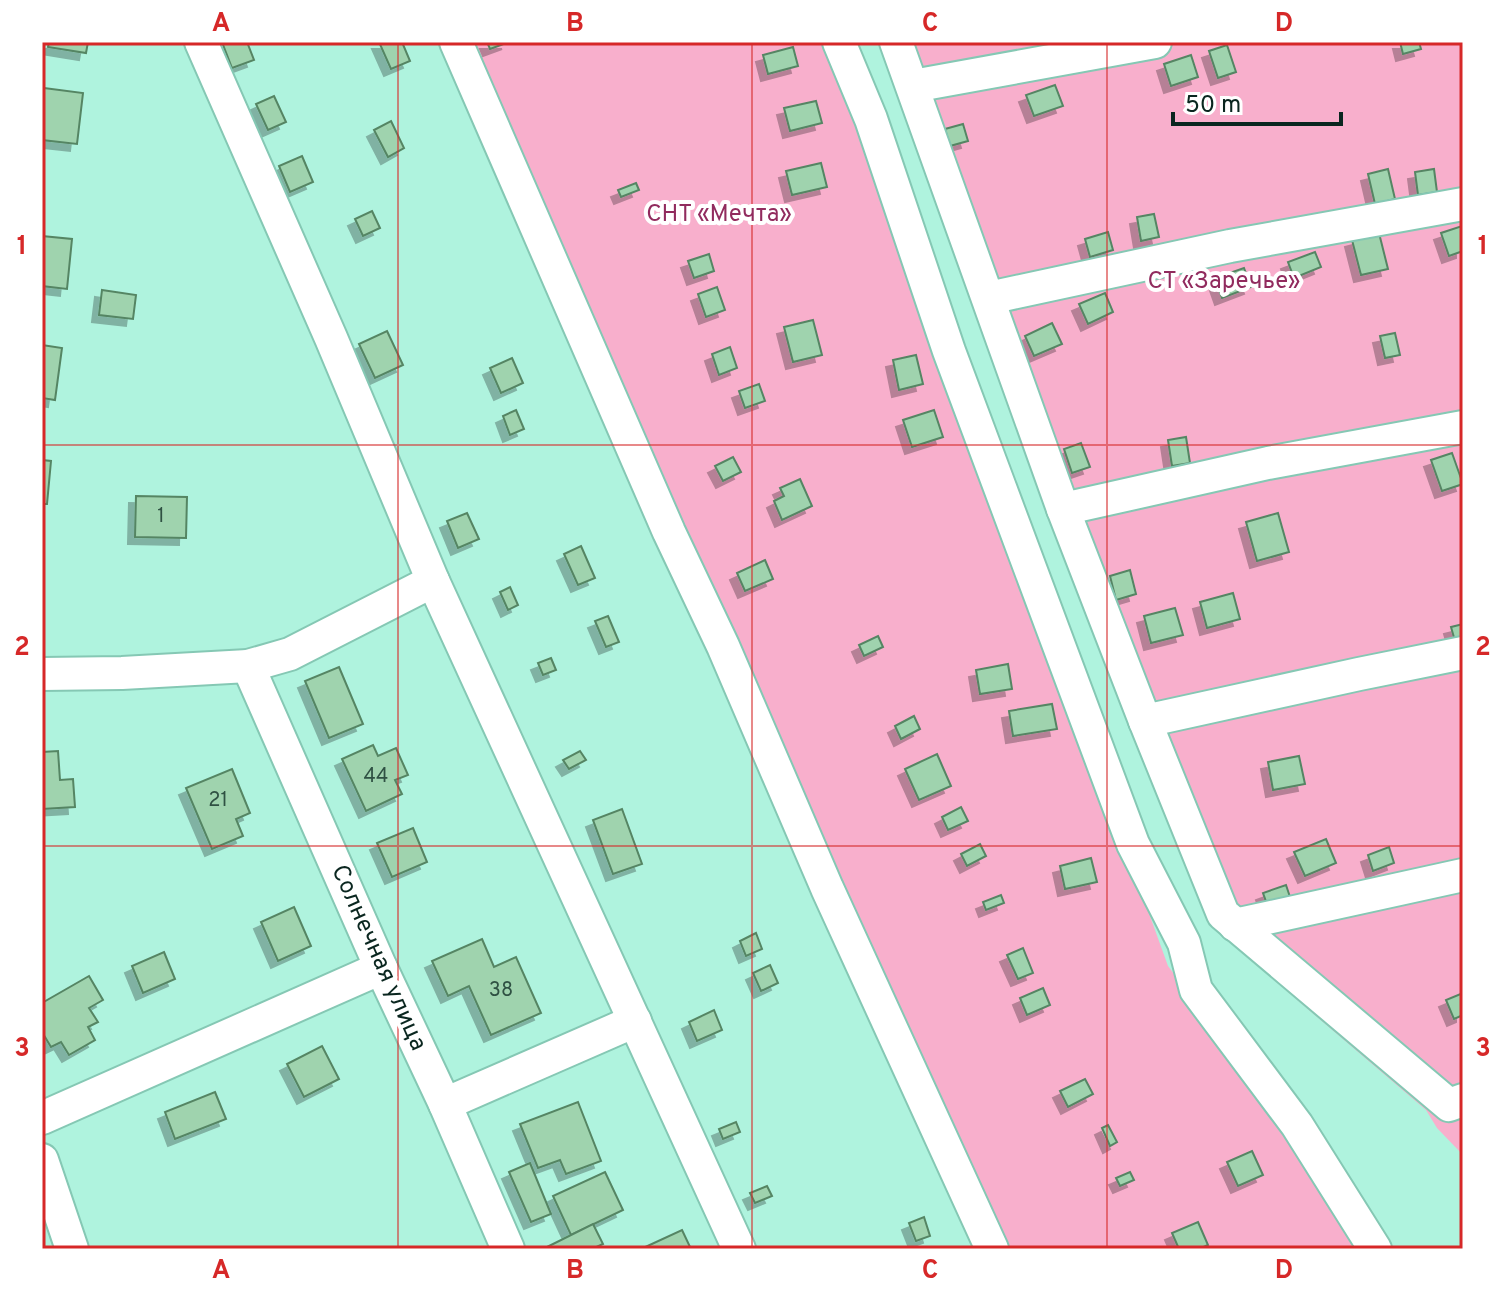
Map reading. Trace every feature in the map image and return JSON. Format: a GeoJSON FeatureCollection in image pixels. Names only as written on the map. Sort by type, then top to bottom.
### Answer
{"type":"FeatureCollection","features":[{"type":"Feature","properties":{"kind":"street"},"geometry":{"type":"LineString","coordinates":[[201,42],[433,581],[739,1249]]}},
{"type":"Feature","properties":{"kind":"street"},"geometry":{"type":"LineString","coordinates":[[456,42],[827,888],[992,1249]]}},
{"type":"Feature","properties":{"kind":"street"},"geometry":{"type":"LineString","coordinates":[[839,42],[871,119],[949,351],[1133,844],[1184,943],[1196,990],[1297,1125],[1375,1249]]}},
{"type":"Feature","properties":{"kind":"street"},"geometry":{"type":"LineString","coordinates":[[896,42],[1063,509],[1145,721],[1229,919],[1449,1105],[1463,1100]]}},
{"type":"Feature","properties":{"kind":"street"},"geometry":{"type":"LineString","coordinates":[[913,86],[1155,42]]}},
{"type":"Feature","properties":{"kind":"street"},"geometry":{"type":"LineString","coordinates":[[989,298],[1230,246],[1463,204]]}},
{"type":"Feature","properties":{"kind":"street"},"geometry":{"type":"LineString","coordinates":[[1063,509],[1268,463],[1463,427]]}},
{"type":"Feature","properties":{"kind":"street"},"geometry":{"type":"LineString","coordinates":[[42,674],[248,666],[290,654],[433,581]]}},
{"type":"Feature","properties":{"kind":"street"},"geometry":{"type":"LineString","coordinates":[[1145,721],[1463,653]]}},
{"type":"Feature","properties":{"kind":"street","name":"Солнечная улица"},"geometry":{"type":"LineString","coordinates":[[248,666],[508,1249]]}},
{"type":"Feature","properties":{"kind":"street"},"geometry":{"type":"LineString","coordinates":[[1184,943],[1229,919],[1463,875]]}},
{"type":"Feature","properties":{"kind":"street"},"geometry":{"type":"LineString","coordinates":[[42,1118],[381,968]]}},
{"type":"Feature","properties":{"kind":"street"},"geometry":{"type":"LineString","coordinates":[[445,1104],[635,1021]]}},
{"type":"Feature","properties":{"kind":"street"},"geometry":{"type":"LineString","coordinates":[[42,1160],[72,1249]]}},
{"type":"Feature","properties":{"kind":"green space","name":"СНТ «Мечта»"},"geometry":{"type":"Polygon","coordinates":[[[457,42],[829,42],[859,110],[1168,966],[1294,1133],[1366,1249],[1002,1249],[457,42]]]}},
{"type":"Feature","properties":{"kind":"green space","name":"СТ «Заречье»"},"geometry":{"type":"Polygon","coordinates":[[[879,42],[1463,42],[1463,1155],[1437,1128],[1426,1110],[1226,939],[1194,889],[879,42]]]}},
{"type":"Feature","properties":{"kind":"building"},"geometry":{"type":"Polygon","coordinates":[[[49,42],[88,42],[86,53],[48,47],[49,42]]]}},
{"type":"Feature","properties":{"kind":"building"},"geometry":{"type":"Polygon","coordinates":[[[222,42],[247,42],[254,60],[232,68],[222,42]]]}},
{"type":"Feature","properties":{"kind":"building"},"geometry":{"type":"Polygon","coordinates":[[[379,42],[402,42],[410,61],[391,69],[379,42]]]}},
{"type":"Feature","properties":{"kind":"building"},"geometry":{"type":"Polygon","coordinates":[[[487,42],[509,42],[490,49],[487,42]]]}},
{"type":"Feature","properties":{"kind":"building"},"geometry":{"type":"Polygon","coordinates":[[[1400,42],[1419,42],[1421,49],[1403,54],[1400,42]]]}},
{"type":"Feature","properties":{"kind":"building"},"geometry":{"type":"Polygon","coordinates":[[[1227,45],[1236,72],[1218,78],[1209,51],[1227,45]]]}},
{"type":"Feature","properties":{"kind":"building"},"geometry":{"type":"Polygon","coordinates":[[[793,47],[798,66],[768,74],[763,55],[793,47]]]}},
{"type":"Feature","properties":{"kind":"building"},"geometry":{"type":"Polygon","coordinates":[[[1191,55],[1198,77],[1171,86],[1164,64],[1191,55]]]}},
{"type":"Feature","properties":{"kind":"building"},"geometry":{"type":"Polygon","coordinates":[[[1055,85],[1063,106],[1034,116],[1026,95],[1055,85]]]}},
{"type":"Feature","properties":{"kind":"building"},"geometry":{"type":"Polygon","coordinates":[[[44,88],[83,93],[77,144],[42,140],[44,88]]]}},
{"type":"Feature","properties":{"kind":"building"},"geometry":{"type":"Polygon","coordinates":[[[274,96],[286,122],[268,130],[256,104],[274,96]]]}},
{"type":"Feature","properties":{"kind":"building"},"geometry":{"type":"Polygon","coordinates":[[[816,101],[822,123],[790,131],[784,108],[816,101]]]}},
{"type":"Feature","properties":{"kind":"building"},"geometry":{"type":"Polygon","coordinates":[[[391,121],[404,148],[388,157],[374,130],[391,121]]]}},
{"type":"Feature","properties":{"kind":"building"},"geometry":{"type":"Polygon","coordinates":[[[963,124],[968,141],[950,146],[945,129],[963,124]]]}},
{"type":"Feature","properties":{"kind":"building"},"geometry":{"type":"Polygon","coordinates":[[[302,156],[313,182],[290,192],[279,166],[302,156]]]}},
{"type":"Feature","properties":{"kind":"building"},"geometry":{"type":"Polygon","coordinates":[[[821,163],[827,187],[792,195],[786,171],[821,163]]]}},
{"type":"Feature","properties":{"kind":"building"},"geometry":{"type":"Polygon","coordinates":[[[1388,169],[1395,199],[1375,204],[1368,174],[1388,169]]]}},
{"type":"Feature","properties":{"kind":"building"},"geometry":{"type":"Polygon","coordinates":[[[1434,169],[1437,192],[1418,195],[1415,172],[1434,169]]]}},
{"type":"Feature","properties":{"kind":"building"},"geometry":{"type":"Polygon","coordinates":[[[636,183],[639,190],[621,197],[618,190],[636,183]]]}},
{"type":"Feature","properties":{"kind":"building"},"geometry":{"type":"Polygon","coordinates":[[[372,211],[380,228],[363,236],[355,219],[372,211]]]}},
{"type":"Feature","properties":{"kind":"building"},"geometry":{"type":"Polygon","coordinates":[[[1154,214],[1159,237],[1141,241],[1137,217],[1154,214]]]}},
{"type":"Feature","properties":{"kind":"building"},"geometry":{"type":"Polygon","coordinates":[[[1462,226],[1463,251],[1449,256],[1441,233],[1462,226]]]}},
{"type":"Feature","properties":{"kind":"building"},"geometry":{"type":"Polygon","coordinates":[[[1108,232],[1113,250],[1090,257],[1085,239],[1108,232]]]}},
{"type":"Feature","properties":{"kind":"building"},"geometry":{"type":"Polygon","coordinates":[[[1379,233],[1388,269],[1361,275],[1352,240],[1379,233]]]}},
{"type":"Feature","properties":{"kind":"building"},"geometry":{"type":"Polygon","coordinates":[[[42,236],[72,239],[67,289],[42,286],[42,236]]]}},
{"type":"Feature","properties":{"kind":"building"},"geometry":{"type":"Polygon","coordinates":[[[1315,252],[1321,267],[1294,278],[1288,262],[1315,252]]]}},
{"type":"Feature","properties":{"kind":"building"},"geometry":{"type":"Polygon","coordinates":[[[709,254],[714,271],[694,278],[688,261],[709,254]]]}},
{"type":"Feature","properties":{"kind":"building"},"geometry":{"type":"Polygon","coordinates":[[[1244,268],[1251,287],[1222,298],[1215,278],[1244,268]]]}},
{"type":"Feature","properties":{"kind":"building"},"geometry":{"type":"Polygon","coordinates":[[[717,287],[725,310],[706,317],[698,294],[717,287]]]}},
{"type":"Feature","properties":{"kind":"building"},"geometry":{"type":"Polygon","coordinates":[[[102,290],[136,295],[133,319],[99,315],[102,290]]]}},
{"type":"Feature","properties":{"kind":"building"},"geometry":{"type":"Polygon","coordinates":[[[1105,293],[1113,312],[1088,324],[1079,304],[1105,293]]]}},
{"type":"Feature","properties":{"kind":"building"},"geometry":{"type":"Polygon","coordinates":[[[813,320],[822,355],[793,362],[784,327],[813,320]]]}},
{"type":"Feature","properties":{"kind":"building"},"geometry":{"type":"Polygon","coordinates":[[[1052,323],[1062,344],[1034,356],[1025,336],[1052,323]]]}},
{"type":"Feature","properties":{"kind":"building"},"geometry":{"type":"Polygon","coordinates":[[[387,331],[403,365],[375,378],[359,344],[387,331]]]}},
{"type":"Feature","properties":{"kind":"building"},"geometry":{"type":"Polygon","coordinates":[[[1395,333],[1400,355],[1385,358],[1380,336],[1395,333]]]}},
{"type":"Feature","properties":{"kind":"building"},"geometry":{"type":"Polygon","coordinates":[[[42,345],[62,348],[55,400],[42,398],[42,345]]]}},
{"type":"Feature","properties":{"kind":"building"},"geometry":{"type":"Polygon","coordinates":[[[730,347],[737,368],[719,375],[712,354],[730,347]]]}},
{"type":"Feature","properties":{"kind":"building"},"geometry":{"type":"Polygon","coordinates":[[[916,355],[923,384],[899,390],[893,360],[916,355]]]}},
{"type":"Feature","properties":{"kind":"building"},"geometry":{"type":"Polygon","coordinates":[[[512,358],[523,383],[501,393],[490,368],[512,358]]]}},
{"type":"Feature","properties":{"kind":"building"},"geometry":{"type":"Polygon","coordinates":[[[759,384],[765,401],[745,408],[739,391],[759,384]]]}},
{"type":"Feature","properties":{"kind":"building"},"geometry":{"type":"Polygon","coordinates":[[[516,410],[524,429],[510,435],[503,416],[516,410]]]}},
{"type":"Feature","properties":{"kind":"building"},"geometry":{"type":"Polygon","coordinates":[[[934,410],[943,437],[912,447],[903,420],[934,410]]]}},
{"type":"Feature","properties":{"kind":"building"},"geometry":{"type":"Polygon","coordinates":[[[1186,437],[1190,463],[1172,466],[1168,440],[1186,437]]]}},
{"type":"Feature","properties":{"kind":"building"},"geometry":{"type":"Polygon","coordinates":[[[1081,443],[1090,467],[1072,473],[1064,449],[1081,443]]]}},
{"type":"Feature","properties":{"kind":"building"},"geometry":{"type":"Polygon","coordinates":[[[1452,453],[1463,484],[1442,491],[1431,460],[1452,453]]]}},
{"type":"Feature","properties":{"kind":"building"},"geometry":{"type":"Polygon","coordinates":[[[733,457],[741,472],[723,481],[715,466],[733,457]]]}},
{"type":"Feature","properties":{"kind":"building"},"geometry":{"type":"Polygon","coordinates":[[[42,460],[51,461],[47,504],[42,504],[42,460]]]}},
{"type":"Feature","properties":{"kind":"building"},"geometry":{"type":"Polygon","coordinates":[[[800,479],[812,506],[782,520],[774,501],[784,496],[780,488],[800,479]]]}},
{"type":"Feature","properties":{"kind":"building"},"geometry":{"type":"Polygon","coordinates":[[[136,496],[187,497],[186,538],[135,537],[136,496]]]}},
{"type":"Feature","properties":{"kind":"building"},"geometry":{"type":"Polygon","coordinates":[[[467,513],[479,539],[458,548],[447,521],[467,513]]]}},
{"type":"Feature","properties":{"kind":"building"},"geometry":{"type":"Polygon","coordinates":[[[1278,513],[1289,552],[1257,561],[1246,522],[1278,513]]]}},
{"type":"Feature","properties":{"kind":"building"},"geometry":{"type":"Polygon","coordinates":[[[581,546],[595,578],[578,585],[564,554],[581,546]]]}},
{"type":"Feature","properties":{"kind":"building"},"geometry":{"type":"Polygon","coordinates":[[[765,560],[773,579],[745,591],[737,573],[765,560]]]}},
{"type":"Feature","properties":{"kind":"building"},"geometry":{"type":"Polygon","coordinates":[[[1130,570],[1136,594],[1116,600],[1110,576],[1130,570]]]}},
{"type":"Feature","properties":{"kind":"building"},"geometry":{"type":"Polygon","coordinates":[[[510,587],[518,605],[508,610],[500,592],[510,587]]]}},
{"type":"Feature","properties":{"kind":"building"},"geometry":{"type":"Polygon","coordinates":[[[1233,593],[1240,619],[1207,628],[1200,602],[1233,593]]]}},
{"type":"Feature","properties":{"kind":"building"},"geometry":{"type":"Polygon","coordinates":[[[1175,608],[1183,635],[1151,643],[1144,616],[1175,608]]]}},
{"type":"Feature","properties":{"kind":"building"},"geometry":{"type":"Polygon","coordinates":[[[608,616],[619,642],[606,647],[595,621],[608,616]]]}},
{"type":"Feature","properties":{"kind":"building"},"geometry":{"type":"Polygon","coordinates":[[[1463,624],[1463,646],[1457,648],[1451,627],[1463,624]]]}},
{"type":"Feature","properties":{"kind":"building"},"geometry":{"type":"Polygon","coordinates":[[[878,636],[883,647],[864,656],[859,645],[878,636]]]}},
{"type":"Feature","properties":{"kind":"building"},"geometry":{"type":"Polygon","coordinates":[[[551,658],[556,670],[543,675],[538,663],[551,658]]]}},
{"type":"Feature","properties":{"kind":"building"},"geometry":{"type":"Polygon","coordinates":[[[1008,664],[1012,689],[980,694],[976,670],[1008,664]]]}},
{"type":"Feature","properties":{"kind":"building"},"geometry":{"type":"Polygon","coordinates":[[[339,667],[363,724],[329,738],[305,681],[339,667]]]}},
{"type":"Feature","properties":{"kind":"building"},"geometry":{"type":"Polygon","coordinates":[[[1052,704],[1057,729],[1013,736],[1009,711],[1052,704]]]}},
{"type":"Feature","properties":{"kind":"building"},"geometry":{"type":"Polygon","coordinates":[[[914,716],[920,729],[901,739],[895,726],[914,716]]]}},
{"type":"Feature","properties":{"kind":"building"},"geometry":{"type":"Polygon","coordinates":[[[373,745],[378,756],[396,748],[408,775],[395,780],[402,794],[366,811],[342,759],[373,745]]]}},
{"type":"Feature","properties":{"kind":"building"},"geometry":{"type":"Polygon","coordinates":[[[58,751],[60,780],[73,779],[75,807],[42,809],[42,752],[58,751]]]}},
{"type":"Feature","properties":{"kind":"building"},"geometry":{"type":"Polygon","coordinates":[[[580,751],[586,760],[569,769],[563,760],[580,751]]]}},
{"type":"Feature","properties":{"kind":"building"},"geometry":{"type":"Polygon","coordinates":[[[937,754],[951,786],[919,800],[905,769],[937,754]]]}},
{"type":"Feature","properties":{"kind":"building"},"geometry":{"type":"Polygon","coordinates":[[[1299,756],[1305,784],[1273,790],[1268,762],[1299,756]]]}},
{"type":"Feature","properties":{"kind":"building"},"geometry":{"type":"Polygon","coordinates":[[[232,769],[250,813],[236,819],[243,836],[212,849],[186,788],[232,769]]]}},
{"type":"Feature","properties":{"kind":"building"},"geometry":{"type":"Polygon","coordinates":[[[961,807],[968,821],[948,830],[942,817],[961,807]]]}},
{"type":"Feature","properties":{"kind":"building"},"geometry":{"type":"Polygon","coordinates":[[[622,809],[642,864],[613,874],[593,820],[622,809]]]}},
{"type":"Feature","properties":{"kind":"building"},"geometry":{"type":"Polygon","coordinates":[[[413,828],[427,862],[392,877],[377,843],[413,828]]]}},
{"type":"Feature","properties":{"kind":"building"},"geometry":{"type":"Polygon","coordinates":[[[1326,839],[1336,863],[1305,876],[1294,852],[1326,839]]]}},
{"type":"Feature","properties":{"kind":"building"},"geometry":{"type":"Polygon","coordinates":[[[980,844],[986,856],[967,866],[961,854],[980,844]]]}},
{"type":"Feature","properties":{"kind":"building"},"geometry":{"type":"Polygon","coordinates":[[[1389,847],[1394,863],[1373,871],[1368,855],[1389,847]]]}},
{"type":"Feature","properties":{"kind":"building"},"geometry":{"type":"Polygon","coordinates":[[[1091,858],[1097,882],[1065,889],[1060,866],[1091,858]]]}},
{"type":"Feature","properties":{"kind":"building"},"geometry":{"type":"Polygon","coordinates":[[[1286,885],[1291,900],[1268,907],[1263,893],[1286,885]]]}},
{"type":"Feature","properties":{"kind":"building"},"geometry":{"type":"Polygon","coordinates":[[[1001,895],[1004,903],[986,910],[983,902],[1001,895]]]}},
{"type":"Feature","properties":{"kind":"building"},"geometry":{"type":"Polygon","coordinates":[[[294,907],[311,946],[278,961],[261,922],[294,907]]]}},
{"type":"Feature","properties":{"kind":"building"},"geometry":{"type":"Polygon","coordinates":[[[756,933],[762,949],[746,956],[740,941],[756,933]]]}},
{"type":"Feature","properties":{"kind":"building"},"geometry":{"type":"Polygon","coordinates":[[[482,939],[494,967],[516,957],[541,1013],[491,1035],[469,986],[448,996],[432,961],[482,939]]]}},
{"type":"Feature","properties":{"kind":"building"},"geometry":{"type":"Polygon","coordinates":[[[1023,948],[1033,973],[1018,979],[1007,955],[1023,948]]]}},
{"type":"Feature","properties":{"kind":"building"},"geometry":{"type":"Polygon","coordinates":[[[164,952],[175,979],[143,993],[132,966],[164,952]]]}},
{"type":"Feature","properties":{"kind":"building"},"geometry":{"type":"Polygon","coordinates":[[[770,965],[778,983],[761,991],[753,973],[770,965]]]}},
{"type":"Feature","properties":{"kind":"building"},"geometry":{"type":"Polygon","coordinates":[[[89,976],[103,1000],[89,1008],[98,1022],[88,1027],[95,1040],[69,1055],[61,1042],[51,1047],[42,1032],[42,1003],[89,976]]]}},
{"type":"Feature","properties":{"kind":"building"},"geometry":{"type":"Polygon","coordinates":[[[1043,988],[1050,1005],[1027,1015],[1020,998],[1043,988]]]}},
{"type":"Feature","properties":{"kind":"building"},"geometry":{"type":"Polygon","coordinates":[[[1463,993],[1463,1015],[1454,1019],[1446,1000],[1463,993]]]}},
{"type":"Feature","properties":{"kind":"building"},"geometry":{"type":"Polygon","coordinates":[[[714,1010],[722,1030],[697,1041],[689,1022],[714,1010]]]}},
{"type":"Feature","properties":{"kind":"building"},"geometry":{"type":"Polygon","coordinates":[[[322,1046],[339,1079],[304,1097],[287,1064],[322,1046]]]}},
{"type":"Feature","properties":{"kind":"building"},"geometry":{"type":"Polygon","coordinates":[[[1085,1079],[1093,1094],[1068,1107],[1060,1091],[1085,1079]]]}},
{"type":"Feature","properties":{"kind":"building"},"geometry":{"type":"Polygon","coordinates":[[[215,1092],[226,1119],[175,1139],[165,1112],[215,1092]]]}},
{"type":"Feature","properties":{"kind":"building"},"geometry":{"type":"Polygon","coordinates":[[[578,1102],[601,1161],[566,1174],[560,1160],[538,1168],[520,1124],[578,1102]]]}},
{"type":"Feature","properties":{"kind":"building"},"geometry":{"type":"Polygon","coordinates":[[[736,1122],[740,1132],[723,1139],[719,1129],[736,1122]]]}},
{"type":"Feature","properties":{"kind":"building"},"geometry":{"type":"Polygon","coordinates":[[[1108,1125],[1117,1142],[1110,1146],[1102,1128],[1108,1125]]]}},
{"type":"Feature","properties":{"kind":"building"},"geometry":{"type":"Polygon","coordinates":[[[1252,1151],[1263,1175],[1238,1186],[1227,1162],[1252,1151]]]}},
{"type":"Feature","properties":{"kind":"building"},"geometry":{"type":"Polygon","coordinates":[[[530,1163],[551,1214],[531,1222],[509,1172],[530,1163]]]}},
{"type":"Feature","properties":{"kind":"building"},"geometry":{"type":"Polygon","coordinates":[[[605,1172],[623,1210],[571,1235],[553,1196],[605,1172]]]}},
{"type":"Feature","properties":{"kind":"building"},"geometry":{"type":"Polygon","coordinates":[[[1130,1172],[1134,1180],[1120,1186],[1116,1178],[1130,1172]]]}},
{"type":"Feature","properties":{"kind":"building"},"geometry":{"type":"Polygon","coordinates":[[[767,1186],[772,1196],[755,1203],[750,1193],[767,1186]]]}},
{"type":"Feature","properties":{"kind":"building"},"geometry":{"type":"Polygon","coordinates":[[[924,1217],[930,1236],[916,1241],[909,1223],[924,1217]]]}},
{"type":"Feature","properties":{"kind":"building"},"geometry":{"type":"Polygon","coordinates":[[[1198,1222],[1208,1245],[1199,1249],[1179,1249],[1172,1233],[1198,1222]]]}},
{"type":"Feature","properties":{"kind":"building"},"geometry":{"type":"Polygon","coordinates":[[[593,1224],[603,1244],[592,1249],[543,1249],[593,1224]]]}},
{"type":"Feature","properties":{"kind":"building"},"geometry":{"type":"Polygon","coordinates":[[[682,1230],[691,1249],[641,1249],[682,1230]]]}}]}
